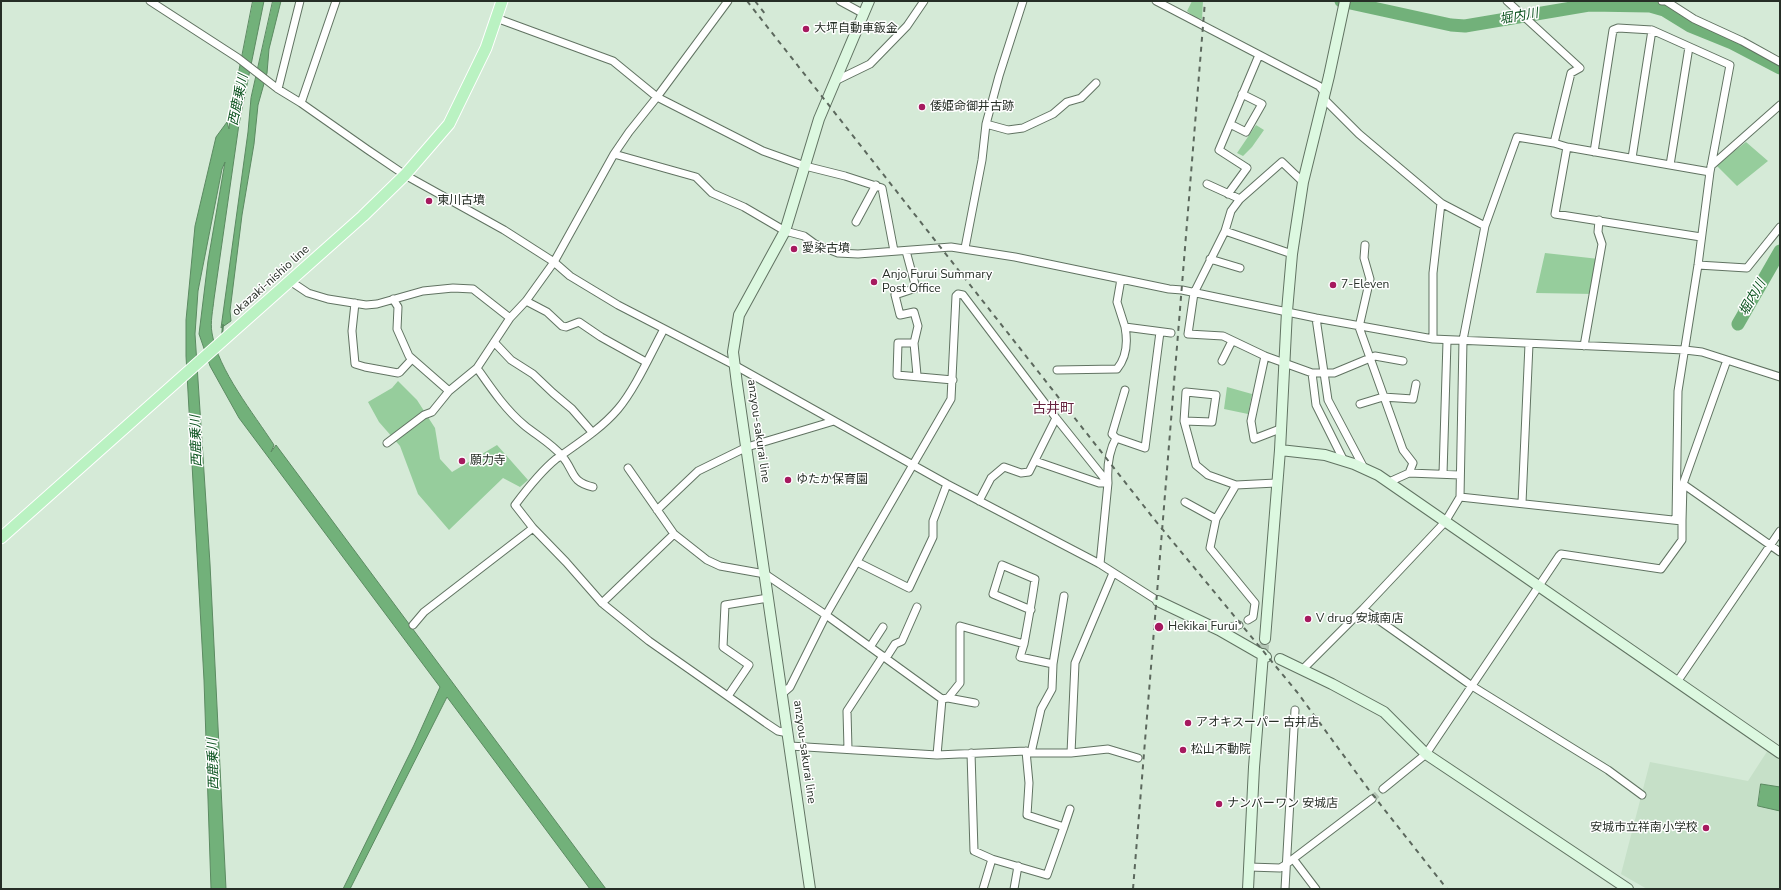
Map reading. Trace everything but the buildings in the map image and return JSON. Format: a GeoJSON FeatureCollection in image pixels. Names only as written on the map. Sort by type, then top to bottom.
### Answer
{"type":"FeatureCollection","features":[{"type":"Feature","properties":{"kind":"main road","name":"okazaki-nishio line"},"geometry":{"type":"LineString","coordinates":[[1,538],[363,216],[405,175],[449,124],[486,48],[502,1]]}},
{"type":"Feature","properties":{"kind":"street"},"geometry":{"type":"LineString","coordinates":[[150,1],[238,58],[278,89],[301,103],[405,175],[504,230],[554,262],[570,276],[618,305],[736,366],[947,484],[1100,564],[1158,600],[1219,630],[1264,656],[1254,767],[1248,889]]}},
{"type":"Feature","properties":{"kind":"street"},"geometry":{"type":"LineString","coordinates":[[278,89],[300,1]]}},
{"type":"Feature","properties":{"kind":"street"},"geometry":{"type":"LineString","coordinates":[[301,103],[336,1]]}},
{"type":"Feature","properties":{"kind":"street"},"geometry":{"type":"LineString","coordinates":[[387,443],[424,415],[432,412],[449,391],[477,368],[510,318],[526,302],[554,262],[614,154],[629,132],[657,98],[728,1]]}},
{"type":"Feature","properties":{"kind":"street"},"geometry":{"type":"LineString","coordinates":[[840,1],[864,14]]}},
{"type":"Feature","properties":{"kind":"street","name":"anzyou-sakurai line"},"geometry":{"type":"LineString","coordinates":[[810,889],[783,693],[768,598],[734,343],[739,315],[785,231],[820,119],[869,1]]}},
{"type":"Feature","properties":{"kind":"street"},"geometry":{"type":"LineString","coordinates":[[835,81],[870,64],[907,26],[924,1]]}},
{"type":"Feature","properties":{"kind":"street"},"geometry":{"type":"LineString","coordinates":[[965,248],[982,160],[986,124],[999,76],[1023,1]]}},
{"type":"Feature","properties":{"kind":"street"},"geometry":{"type":"LineString","coordinates":[[1156,1],[1318,86],[1324,95],[1359,134],[1441,203],[1485,226]]}},
{"type":"Feature","properties":{"kind":"street"},"geometry":{"type":"LineString","coordinates":[[1506,1],[1580,68],[1571,73],[1554,142]]}},
{"type":"Feature","properties":{"kind":"street"},"geometry":{"type":"LineString","coordinates":[[1662,1],[1666,1],[1690,17],[1742,41],[1780,62]]}},
{"type":"Feature","properties":{"kind":"street"},"geometry":{"type":"LineString","coordinates":[[1265,639],[1276,483],[1280,450],[1287,311],[1292,254],[1303,182],[1344,4]]}},
{"type":"Feature","properties":{"kind":"street"},"geometry":{"type":"LineString","coordinates":[[496,18],[613,61],[657,98],[763,151],[805,166],[876,185],[882,188],[894,251]]}},
{"type":"Feature","properties":{"kind":"street"},"geometry":{"type":"LineString","coordinates":[[1383,789],[1426,754],[1561,554],[1661,568],[1682,540],[1679,520],[1678,390],[1698,265],[1710,169],[1730,64],[1652,30],[1618,28],[1613,30],[1594,152]]}},
{"type":"Feature","properties":{"kind":"street"},"geometry":{"type":"LineString","coordinates":[[1632,158],[1652,30]]}},
{"type":"Feature","properties":{"kind":"street"},"geometry":{"type":"LineString","coordinates":[[1670,164],[1689,47]]}},
{"type":"Feature","properties":{"kind":"street"},"geometry":{"type":"LineString","coordinates":[[1228,194],[1247,168],[1219,150],[1259,55]]}},
{"type":"Feature","properties":{"kind":"street"},"geometry":{"type":"LineString","coordinates":[[986,124],[1008,130],[1023,128],[1053,114],[1067,102],[1081,98],[1096,83]]}},
{"type":"Feature","properties":{"kind":"street"},"geometry":{"type":"LineString","coordinates":[[1230,124],[1246,132],[1262,104],[1242,94]]}},
{"type":"Feature","properties":{"kind":"street"},"geometry":{"type":"LineString","coordinates":[[1302,670],[1363,609],[1445,522],[1460,497],[1463,340],[1485,226],[1517,137],[1554,142],[1567,147],[1594,152],[1710,169],[1780,105]]}},
{"type":"Feature","properties":{"kind":"street"},"geometry":{"type":"LineString","coordinates":[[1567,147],[1555,214],[1701,237]]}},
{"type":"Feature","properties":{"kind":"street"},"geometry":{"type":"LineString","coordinates":[[614,154],[696,177],[712,193],[744,207],[785,231],[804,236],[815,244],[838,253],[858,254],[951,247],[965,248],[1168,289],[1182,290],[1287,311],[1359,327],[1433,339],[1447,341],[1463,340],[1685,350],[1702,352],[1780,377]]}},
{"type":"Feature","properties":{"kind":"street"},"geometry":{"type":"LineString","coordinates":[[1303,182],[1282,162],[1240,199],[1231,211],[1224,231],[1194,293],[1188,334],[1223,336],[1265,356],[1312,373],[1334,373],[1375,356],[1403,361]]}},
{"type":"Feature","properties":{"kind":"street"},"geometry":{"type":"LineString","coordinates":[[1207,184],[1240,199]]}},
{"type":"Feature","properties":{"kind":"street"},"geometry":{"type":"LineString","coordinates":[[856,222],[876,185]]}},
{"type":"Feature","properties":{"kind":"street"},"geometry":{"type":"LineString","coordinates":[[1433,339],[1433,273],[1441,203]]}},
{"type":"Feature","properties":{"kind":"street"},"geometry":{"type":"LineString","coordinates":[[1584,346],[1602,244],[1598,232],[1599,220]]}},
{"type":"Feature","properties":{"kind":"street"},"geometry":{"type":"LineString","coordinates":[[1698,265],[1747,268],[1780,227]]}},
{"type":"Feature","properties":{"kind":"street"},"geometry":{"type":"LineString","coordinates":[[1224,231],[1292,254]]}},
{"type":"Feature","properties":{"kind":"street"},"geometry":{"type":"LineString","coordinates":[[1365,245],[1364,258],[1370,279],[1359,327],[1403,450],[1412,463],[1409,473]]}},
{"type":"Feature","properties":{"kind":"street"},"geometry":{"type":"LineString","coordinates":[[906,251],[916,288],[895,295],[900,315],[914,312],[918,326],[914,343],[917,375]]}},
{"type":"Feature","properties":{"kind":"street"},"geometry":{"type":"LineString","coordinates":[[1210,259],[1240,268]]}},
{"type":"Feature","properties":{"kind":"street"},"geometry":{"type":"LineString","coordinates":[[1057,370],[1117,369],[1124,360],[1128,339],[1126,328],[1117,302],[1121,279]]}},
{"type":"Feature","properties":{"kind":"street"},"geometry":{"type":"LineString","coordinates":[[290,280],[308,293],[328,299],[355,303],[377,304],[423,292],[453,288],[473,289],[510,318]]}},
{"type":"Feature","properties":{"kind":"street"},"geometry":{"type":"LineString","coordinates":[[783,693],[790,687],[826,615],[951,399],[956,296],[960,294],[963,295],[1056,418],[1108,483]]}},
{"type":"Feature","properties":{"kind":"street"},"geometry":{"type":"LineString","coordinates":[[393,299],[398,307],[398,329],[409,356],[449,391]]}},
{"type":"Feature","properties":{"kind":"street"},"geometry":{"type":"LineString","coordinates":[[526,302],[547,312],[562,326],[566,327],[579,322],[601,337],[646,362]]}},
{"type":"Feature","properties":{"kind":"street"},"geometry":{"type":"LineString","coordinates":[[355,303],[352,331],[355,364],[398,373],[412,359]]}},
{"type":"Feature","properties":{"kind":"street"},"geometry":{"type":"LineString","coordinates":[[1316,318],[1328,400],[1364,468]]}},
{"type":"Feature","properties":{"kind":"street"},"geometry":{"type":"LineString","coordinates":[[1126,328],[1171,333]]}},
{"type":"Feature","properties":{"kind":"street"},"geometry":{"type":"LineString","coordinates":[[664,329],[628,395],[618,409],[592,432],[562,456],[557,458],[532,482],[515,505],[533,528],[566,562],[602,603],[648,641],[778,731],[788,733]]}},
{"type":"Feature","properties":{"kind":"street"},"geometry":{"type":"LineString","coordinates":[[1125,390],[1112,434],[1116,438],[1145,448],[1160,332]]}},
{"type":"Feature","properties":{"kind":"street"},"geometry":{"type":"LineString","coordinates":[[1222,361],[1232,341]]}},
{"type":"Feature","properties":{"kind":"street"},"geometry":{"type":"LineString","coordinates":[[1443,474],[1447,341]]}},
{"type":"Feature","properties":{"kind":"street"},"geometry":{"type":"LineString","coordinates":[[494,342],[511,360],[534,374],[553,394],[572,410],[592,432]]}},
{"type":"Feature","properties":{"kind":"street"},"geometry":{"type":"LineString","coordinates":[[914,343],[898,343],[897,375],[917,375],[953,380]]}},
{"type":"Feature","properties":{"kind":"street"},"geometry":{"type":"LineString","coordinates":[[1522,503],[1529,344]]}},
{"type":"Feature","properties":{"kind":"street"},"geometry":{"type":"LineString","coordinates":[[1265,356],[1251,421],[1254,438],[1280,429]]}},
{"type":"Feature","properties":{"kind":"street"},"geometry":{"type":"LineString","coordinates":[[1679,520],[1683,484],[1727,360]]}},
{"type":"Feature","properties":{"kind":"street"},"geometry":{"type":"LineString","coordinates":[[477,368],[495,394],[524,425],[562,456],[576,480],[584,485],[593,487]]}},
{"type":"Feature","properties":{"kind":"street"},"geometry":{"type":"LineString","coordinates":[[1312,373],[1316,405],[1344,461]]}},
{"type":"Feature","properties":{"kind":"street"},"geometry":{"type":"LineString","coordinates":[[1360,404],[1383,396],[1414,399],[1416,384]]}},
{"type":"Feature","properties":{"kind":"street"},"geometry":{"type":"LineString","coordinates":[[1184,421],[1212,422],[1216,395],[1186,392],[1184,421],[1196,464],[1208,475],[1236,485],[1276,483]]}},
{"type":"Feature","properties":{"kind":"street"},"geometry":{"type":"LineString","coordinates":[[979,501],[991,478],[1004,467],[1021,473],[1029,472],[1056,418]]}},
{"type":"Feature","properties":{"kind":"street"},"geometry":{"type":"LineString","coordinates":[[657,510],[698,472],[747,447],[834,421]]}},
{"type":"Feature","properties":{"kind":"street"},"geometry":{"type":"LineString","coordinates":[[1100,564],[1108,483],[1107,473],[1111,446],[1116,438]]}},
{"type":"Feature","properties":{"kind":"street"},"geometry":{"type":"LineString","coordinates":[[1280,450],[1325,455],[1364,468],[1378,475],[1780,753]]}},
{"type":"Feature","properties":{"kind":"street"},"geometry":{"type":"LineString","coordinates":[[1035,461],[1099,483],[1108,483]]}},
{"type":"Feature","properties":{"kind":"street"},"geometry":{"type":"LineString","coordinates":[[628,468],[674,534],[707,560],[720,566],[765,574],[945,699],[975,703]]}},
{"type":"Feature","properties":{"kind":"street"},"geometry":{"type":"LineString","coordinates":[[1389,482],[1409,473],[1460,475]]}},
{"type":"Feature","properties":{"kind":"street"},"geometry":{"type":"LineString","coordinates":[[857,562],[908,588],[933,537],[933,521],[947,484]]}},
{"type":"Feature","properties":{"kind":"street"},"geometry":{"type":"LineString","coordinates":[[1683,484],[1780,552]]}},
{"type":"Feature","properties":{"kind":"street"},"geometry":{"type":"LineString","coordinates":[[1236,485],[1216,519],[1210,548],[1255,603],[1252,617],[1248,620]]}},
{"type":"Feature","properties":{"kind":"street"},"geometry":{"type":"LineString","coordinates":[[1460,497],[1679,520]]}},
{"type":"Feature","properties":{"kind":"street"},"geometry":{"type":"LineString","coordinates":[[1185,502],[1216,519]]}},
{"type":"Feature","properties":{"kind":"street"},"geometry":{"type":"LineString","coordinates":[[413,625],[424,612],[533,528]]}},
{"type":"Feature","properties":{"kind":"street"},"geometry":{"type":"LineString","coordinates":[[1677,682],[1780,531]]}},
{"type":"Feature","properties":{"kind":"street"},"geometry":{"type":"LineString","coordinates":[[602,603],[674,534]]}},
{"type":"Feature","properties":{"kind":"street"},"geometry":{"type":"LineString","coordinates":[[1031,610],[993,594],[1002,565],[1035,580],[1031,610],[1020,657],[1053,664]]}},
{"type":"Feature","properties":{"kind":"street"},"geometry":{"type":"LineString","coordinates":[[1072,754],[1076,663],[1113,573]]}},
{"type":"Feature","properties":{"kind":"street"},"geometry":{"type":"LineString","coordinates":[[1064,596],[1053,664],[1052,689],[1041,709],[1028,752],[1027,814],[1064,827]]}},
{"type":"Feature","properties":{"kind":"street"},"geometry":{"type":"LineString","coordinates":[[728,696],[748,666],[723,647],[725,605],[768,598]]}},
{"type":"Feature","properties":{"kind":"street"},"geometry":{"type":"LineString","coordinates":[[848,749],[846,711],[884,657],[895,644],[902,641],[916,607]]}},
{"type":"Feature","properties":{"kind":"street"},"geometry":{"type":"LineString","coordinates":[[1363,609],[1472,686],[1608,770],[1642,794]]}},
{"type":"Feature","properties":{"kind":"street"},"geometry":{"type":"LineString","coordinates":[[1219,630],[1239,625]]}},
{"type":"Feature","properties":{"kind":"street"},"geometry":{"type":"LineString","coordinates":[[937,755],[945,699],[960,683],[960,626],[1024,644]]}},
{"type":"Feature","properties":{"kind":"street"},"geometry":{"type":"LineString","coordinates":[[870,647],[883,627]]}},
{"type":"Feature","properties":{"kind":"street"},"geometry":{"type":"LineString","coordinates":[[1280,660],[1384,712],[1426,754],[1617,887],[1628,889]]}},
{"type":"Feature","properties":{"kind":"street"},"geometry":{"type":"LineString","coordinates":[[1285,889],[1285,865],[1295,710]]}},
{"type":"Feature","properties":{"kind":"street"},"geometry":{"type":"LineString","coordinates":[[790,746],[937,755],[1028,752],[1072,754],[1108,749],[1138,758]]}},
{"type":"Feature","properties":{"kind":"street"},"geometry":{"type":"LineString","coordinates":[[971,753],[974,851],[992,859],[1048,875],[1070,809]]}},
{"type":"Feature","properties":{"kind":"street"},"geometry":{"type":"LineString","coordinates":[[1249,867],[1280,868],[1294,860],[1372,799]]}},
{"type":"Feature","properties":{"kind":"street"},"geometry":{"type":"LineString","coordinates":[[983,889],[992,859]]}},
{"type":"Feature","properties":{"kind":"street"},"geometry":{"type":"LineString","coordinates":[[1294,860],[1316,889]]}},
{"type":"Feature","properties":{"kind":"street"},"geometry":{"type":"LineString","coordinates":[[1014,889],[1018,866]]}},
{"type":"Feature","properties":{"kind":"shaded area"},"geometry":{"type":"Polygon","coordinates":[[[1192,1],[1203,1],[1202,19],[1195,18],[1187,11],[1192,1]]]}},
{"type":"Feature","properties":{"kind":"shaded area"},"geometry":{"type":"Polygon","coordinates":[[[1256,125],[1264,130],[1252,147],[1243,156],[1237,153],[1256,125]]]}},
{"type":"Feature","properties":{"kind":"shaded area"},"geometry":{"type":"Polygon","coordinates":[[[1746,142],[1768,161],[1737,186],[1716,165],[1746,142]]]}},
{"type":"Feature","properties":{"kind":"shaded area"},"geometry":{"type":"Polygon","coordinates":[[[1545,253],[1599,259],[1594,294],[1536,293],[1545,253]]]}},
{"type":"Feature","properties":{"kind":"shaded area"},"geometry":{"type":"Polygon","coordinates":[[[398,381],[417,400],[435,428],[440,459],[452,472],[497,445],[528,480],[520,487],[503,478],[449,530],[418,494],[400,446],[379,422],[368,402],[392,388],[398,381]]]}},
{"type":"Feature","properties":{"kind":"shaded area"},"geometry":{"type":"Polygon","coordinates":[[[1227,387],[1252,394],[1248,414],[1224,409],[1227,387]]]}},
{"type":"Feature","properties":{"kind":"shaded area","name":"安城市立祥南小学校"},"geometry":{"type":"Polygon","coordinates":[[[1768,750],[1780,758],[1780,889],[1647,889],[1621,874],[1650,762],[1748,781],[1768,750]]]}},
{"type":"Feature","properties":{"kind":"water","name":"西鹿乗川"},"geometry":{"type":"Polygon","coordinates":[[[253,1],[264,1],[239,124],[211,325],[221,362],[229,377],[274,445],[271,452],[276,445],[606,889],[590,889],[447,697],[350,889],[343,889],[414,745],[440,687],[239,418],[210,366],[199,334],[208,261],[225,162],[222,169],[198,291],[195,334],[210,564],[226,889],[211,889],[204,680],[186,356],[186,320],[195,226],[216,137],[227,122],[229,129],[231,111],[253,1]]]}},
{"type":"Feature","properties":{"kind":"water"},"geometry":{"type":"Polygon","coordinates":[[[273,1],[281,1],[269,49],[267,73],[258,105],[254,144],[242,215],[230,311],[231,321],[221,328],[248,132],[251,98],[273,1]]]}},
{"type":"Feature","properties":{"kind":"water"},"geometry":{"type":"Polygon","coordinates":[[[1761,784],[1780,787],[1780,811],[1758,806],[1761,784]]]}},
{"type":"Feature","properties":{"kind":"waterway","name":"堀内川"},"geometry":{"type":"LineString","coordinates":[[1341,1],[1451,25],[1465,26],[1589,5],[1650,6],[1664,10],[1690,26],[1732,43],[1780,68]]}},
{"type":"Feature","properties":{"kind":"waterway","name":"堀内川"},"geometry":{"type":"LineString","coordinates":[[1738,324],[1780,251]]}},
{"type":"Feature","properties":{"kind":"waterway"},"geometry":{"type":"LineString","coordinates":[[222,336],[223,325]]}},
{"type":"Feature","properties":{"kind":"tunnel"},"geometry":{"type":"LineString","coordinates":[[1263,654],[1265,639]]}},
{"type":"Feature","properties":{"kind":"tunnel"},"geometry":{"type":"LineString","coordinates":[[1372,799],[1383,789]]}},
{"type":"Feature","properties":{"kind":"railway"},"geometry":{"type":"LineString","coordinates":[[747,1],[1154,519],[1297,692],[1369,790],[1447,889]]}},
{"type":"Feature","properties":{"kind":"railway"},"geometry":{"type":"LineString","coordinates":[[755,1],[766,15]]}},
{"type":"Feature","properties":{"kind":"railway"},"geometry":{"type":"LineString","coordinates":[[1133,889],[1205,1]]}},
{"type":"Feature","properties":{"kind":"place","name":"大坪自動車鈑金"},"geometry":{"type":"Point","coordinates":[806,29]}},
{"type":"Feature","properties":{"kind":"place","name":"倭姫命御井古跡"},"geometry":{"type":"Point","coordinates":[922,107]}},
{"type":"Feature","properties":{"kind":"place","name":"東川古墳"},"geometry":{"type":"Point","coordinates":[429,201]}},
{"type":"Feature","properties":{"kind":"place","name":"愛染古墳"},"geometry":{"type":"Point","coordinates":[794,249]}},
{"type":"Feature","properties":{"kind":"place","name":"Anjo Furui Summary Post Office"},"geometry":{"type":"Point","coordinates":[874,282]}},
{"type":"Feature","properties":{"kind":"place","name":"7-Eleven"},"geometry":{"type":"Point","coordinates":[1333,285]}},
{"type":"Feature","properties":{"kind":"place","name":"願力寺"},"geometry":{"type":"Point","coordinates":[462,461]}},
{"type":"Feature","properties":{"kind":"place","name":"ゆたか保育園"},"geometry":{"type":"Point","coordinates":[788,480]}},
{"type":"Feature","properties":{"kind":"place","name":"V drug 安城南店"},"geometry":{"type":"Point","coordinates":[1308,619]}},
{"type":"Feature","properties":{"kind":"place","name":"Hekikai Furui"},"geometry":{"type":"Point","coordinates":[1159,627]}},
{"type":"Feature","properties":{"kind":"place","name":"アオキスーパー 古井店"},"geometry":{"type":"Point","coordinates":[1188,723]}},
{"type":"Feature","properties":{"kind":"place","name":"松山不動院"},"geometry":{"type":"Point","coordinates":[1183,750]}},
{"type":"Feature","properties":{"kind":"place","name":"ナンバーワン 安城店"},"geometry":{"type":"Point","coordinates":[1219,804]}},
{"type":"Feature","properties":{"kind":"place","name":"安城市立祥南小学校"},"geometry":{"type":"Point","coordinates":[1706,828]}},
{"type":"Feature","properties":{"kind":"district","name":"古井町"},"geometry":{"type":"Point","coordinates":[1053,410]}}]}
